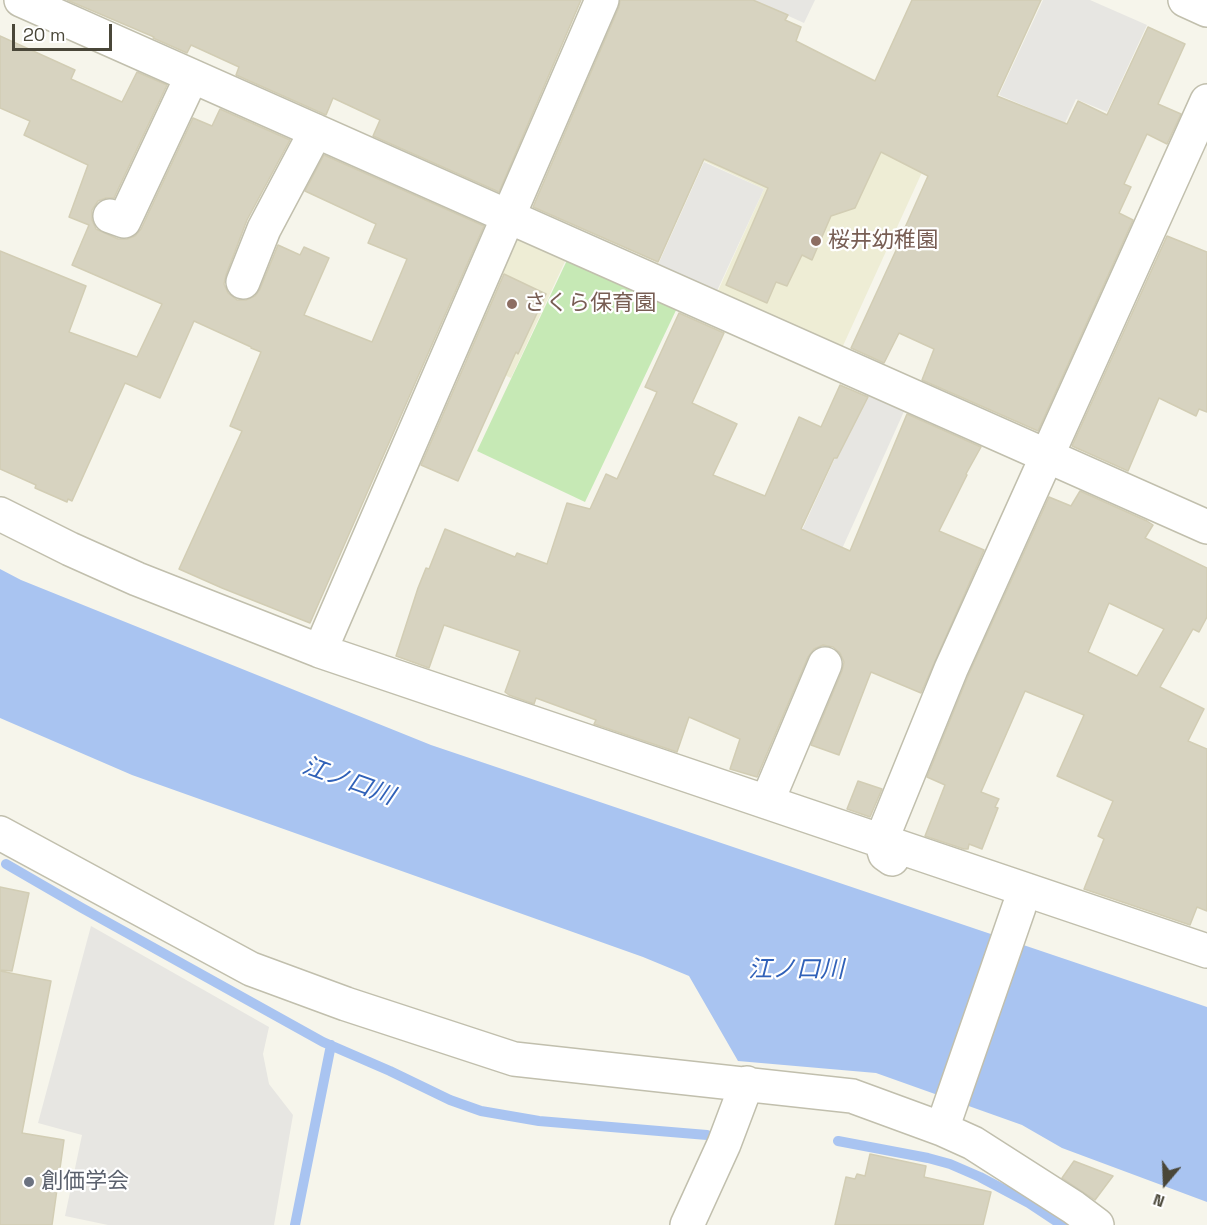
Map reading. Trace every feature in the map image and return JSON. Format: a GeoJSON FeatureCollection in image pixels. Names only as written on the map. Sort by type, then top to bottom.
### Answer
{"type":"FeatureCollection","features":[{"type":"Feature","properties":{"kind":"street"},"geometry":{"type":"LineString","coordinates":[[21,0],[1207,527]]}},
{"type":"Feature","properties":{"kind":"street"},"geometry":{"type":"LineString","coordinates":[[320,651],[602,0]]}},
{"type":"Feature","properties":{"kind":"street"},"geometry":{"type":"LineString","coordinates":[[1185,0],[1207,10]]}},
{"type":"Feature","properties":{"kind":"street"},"geometry":{"type":"LineString","coordinates":[[110,216],[124,221],[192,76]]}},
{"type":"Feature","properties":{"kind":"street"},"geometry":{"type":"LineString","coordinates":[[1207,101],[951,669],[881,840],[885,854],[910,869],[1016,917],[1207,971]]}},
{"type":"Feature","properties":{"kind":"street"},"geometry":{"type":"LineString","coordinates":[[243,282],[264,230],[316,131]]}},
{"type":"Feature","properties":{"kind":"street"},"geometry":{"type":"LineString","coordinates":[[0,514],[137,579],[320,651],[1207,951]]}},
{"type":"Feature","properties":{"kind":"street"},"geometry":{"type":"LineString","coordinates":[[767,802],[825,664]]}},
{"type":"Feature","properties":{"kind":"street"},"geometry":{"type":"LineString","coordinates":[[0,833],[251,969],[346,1004],[514,1059],[852,1096],[946,1118],[973,1143],[1097,1225]]}},
{"type":"Feature","properties":{"kind":"street"},"geometry":{"type":"LineString","coordinates":[[946,1118],[1016,917]]}},
{"type":"Feature","properties":{"kind":"street"},"geometry":{"type":"LineString","coordinates":[[687,1225],[724,1144],[747,1083]]}},
{"type":"Feature","properties":{"kind":"shaded area"},"geometry":{"type":"Polygon","coordinates":[[[737,0],[815,0],[804,23],[771,8],[737,0]]]}},
{"type":"Feature","properties":{"kind":"shaded area"},"geometry":{"type":"Polygon","coordinates":[[[1043,0],[1090,0],[1147,25],[1107,112],[1076,99],[1065,123],[999,95],[1043,0]]]}},
{"type":"Feature","properties":{"kind":"shaded area","name":"桜井幼稚園"},"geometry":{"type":"Polygon","coordinates":[[[725,114],[929,157],[842,348],[717,293],[764,189],[704,161],[725,114]]]}},
{"type":"Feature","properties":{"kind":"shaded area"},"geometry":{"type":"Polygon","coordinates":[[[704,162],[764,189],[716,293],[657,267],[704,162]]]}},
{"type":"Feature","properties":{"kind":"shaded area","name":"さくら保育園"},"geometry":{"type":"Polygon","coordinates":[[[511,230],[568,255],[511,378],[457,353],[511,230]]]}},
{"type":"Feature","properties":{"kind":"shaded area"},"geometry":{"type":"Polygon","coordinates":[[[866,390],[906,407],[841,551],[778,583],[866,390]]]}},
{"type":"Feature","properties":{"kind":"shaded area"},"geometry":{"type":"Polygon","coordinates":[[[91,926],[269,1027],[263,1054],[269,1084],[293,1115],[274,1225],[108,1225],[65,1216],[82,1135],[38,1123],[91,926]]]}},
{"type":"Feature","properties":{"kind":"green space"},"geometry":{"type":"Polygon","coordinates":[[[569,256],[678,306],[585,502],[477,451],[569,256]]]}},
{"type":"Feature","properties":{"kind":"water","name":"江ノ口川"},"geometry":{"type":"Polygon","coordinates":[[[0,569],[21,580],[431,745],[1207,1007],[1207,1202],[1062,1148],[1022,1125],[876,1073],[738,1061],[689,976],[643,957],[132,775],[0,718],[0,569]]]}},
{"type":"Feature","properties":{"kind":"building"},"geometry":{"type":"Polygon","coordinates":[[[67,0],[581,0],[499,192],[373,136],[380,120],[333,98],[326,115],[236,75],[239,67],[191,45],[187,53],[67,0]]]}},
{"type":"Feature","properties":{"kind":"building"},"geometry":{"type":"Polygon","coordinates":[[[620,0],[753,0],[788,15],[785,20],[801,27],[796,41],[875,81],[912,0],[1041,0],[997,96],[1067,124],[1078,101],[1107,115],[1148,27],[1185,44],[1158,104],[1181,114],[1167,144],[1147,134],[1124,184],[1131,187],[1119,213],[1133,220],[1038,431],[922,380],[934,349],[899,333],[884,363],[851,348],[928,176],[881,152],[855,208],[831,216],[812,260],[802,255],[787,286],[776,282],[767,303],[726,285],[768,188],[704,159],[658,262],[533,207],[620,0]]]}},
{"type":"Feature","properties":{"kind":"building"},"geometry":{"type":"Polygon","coordinates":[[[0,36],[75,70],[71,79],[122,102],[137,72],[167,85],[114,198],[98,201],[92,210],[92,220],[96,229],[118,239],[135,236],[141,229],[193,118],[212,126],[220,109],[290,140],[247,220],[226,275],[224,284],[228,293],[237,300],[246,300],[255,296],[278,245],[300,255],[304,247],[329,258],[304,315],[372,342],[407,259],[368,243],[376,224],[305,191],[324,155],[484,226],[310,623],[179,569],[242,431],[230,426],[261,352],[251,347],[194,321],[160,398],[125,383],[72,501],[68,499],[67,502],[35,488],[36,485],[0,469],[0,251],[86,286],[69,332],[137,357],[162,304],[72,265],[89,225],[69,217],[88,165],[24,135],[30,121],[0,108],[0,36]]]}},
{"type":"Feature","properties":{"kind":"building"},"geometry":{"type":"Polygon","coordinates":[[[1167,236],[1207,252],[1207,412],[1199,409],[1196,416],[1159,398],[1128,471],[1072,446],[1167,236]]]}},
{"type":"Feature","properties":{"kind":"building"},"geometry":{"type":"Polygon","coordinates":[[[504,274],[546,294],[518,354],[516,352],[458,481],[421,465],[504,274]]]}},
{"type":"Feature","properties":{"kind":"building"},"geometry":{"type":"Polygon","coordinates":[[[679,313],[724,333],[692,403],[737,424],[713,475],[765,496],[799,417],[821,427],[840,385],[868,397],[837,458],[834,458],[801,529],[850,551],[907,414],[981,447],[939,531],[984,550],[921,693],[871,672],[839,755],[811,745],[844,662],[840,653],[833,647],[823,645],[814,649],[808,657],[757,777],[730,769],[740,739],[689,717],[677,752],[594,724],[596,720],[536,698],[534,704],[509,695],[505,692],[520,651],[444,625],[429,668],[396,656],[418,588],[426,568],[429,569],[445,529],[515,557],[517,553],[547,564],[567,503],[590,509],[606,474],[617,479],[657,392],[645,387],[679,313]]]}},
{"type":"Feature","properties":{"kind":"building"},"geometry":{"type":"Polygon","coordinates":[[[1080,491],[1147,521],[1153,525],[1145,538],[1207,568],[1207,617],[1199,632],[1193,629],[1160,687],[1204,709],[1188,741],[1207,749],[1207,911],[1197,907],[1190,925],[1084,889],[1104,839],[1098,836],[1113,801],[1057,776],[1084,715],[1025,691],[981,792],[999,799],[995,807],[998,808],[982,849],[969,844],[968,849],[964,849],[925,836],[945,785],[927,777],[968,676],[1049,497],[1071,506],[1080,491]],[[1109,603],[1088,652],[1137,676],[1164,629],[1109,603]]]}},
{"type":"Feature","properties":{"kind":"building"},"geometry":{"type":"Polygon","coordinates":[[[858,781],[882,789],[870,817],[847,809],[858,781]]]}},
{"type":"Feature","properties":{"kind":"building"},"geometry":{"type":"Polygon","coordinates":[[[0,887],[29,893],[12,971],[0,970],[0,887]]]}},
{"type":"Feature","properties":{"kind":"building"},"geometry":{"type":"Polygon","coordinates":[[[0,971],[51,981],[22,1133],[64,1140],[52,1225],[0,1225],[0,971]]]}},
{"type":"Feature","properties":{"kind":"building"},"geometry":{"type":"Polygon","coordinates":[[[870,1154],[926,1166],[924,1177],[991,1192],[983,1225],[835,1225],[846,1177],[855,1179],[857,1174],[865,1176],[870,1154]]]}},
{"type":"Feature","properties":{"kind":"building"},"geometry":{"type":"Polygon","coordinates":[[[1074,1161],[1113,1176],[1095,1200],[1062,1178],[1074,1161]]]}},
{"type":"Feature","properties":{"kind":"waterway"},"geometry":{"type":"LineString","coordinates":[[6,864],[323,1042],[450,1100],[481,1111],[539,1121],[707,1135]]}},
{"type":"Feature","properties":{"kind":"waterway"},"geometry":{"type":"LineString","coordinates":[[295,1225],[331,1045]]}},
{"type":"Feature","properties":{"kind":"waterway"},"geometry":{"type":"LineString","coordinates":[[838,1141],[950,1164],[1029,1203],[1062,1225]]}},
{"type":"Feature","properties":{"kind":"place","name":"桜井幼稚園"},"geometry":{"type":"Point","coordinates":[816,241]}},
{"type":"Feature","properties":{"kind":"place","name":"さくら保育園"},"geometry":{"type":"Point","coordinates":[512,304]}},
{"type":"Feature","properties":{"kind":"place","name":"創価学会"},"geometry":{"type":"Point","coordinates":[29,1182]}}]}
